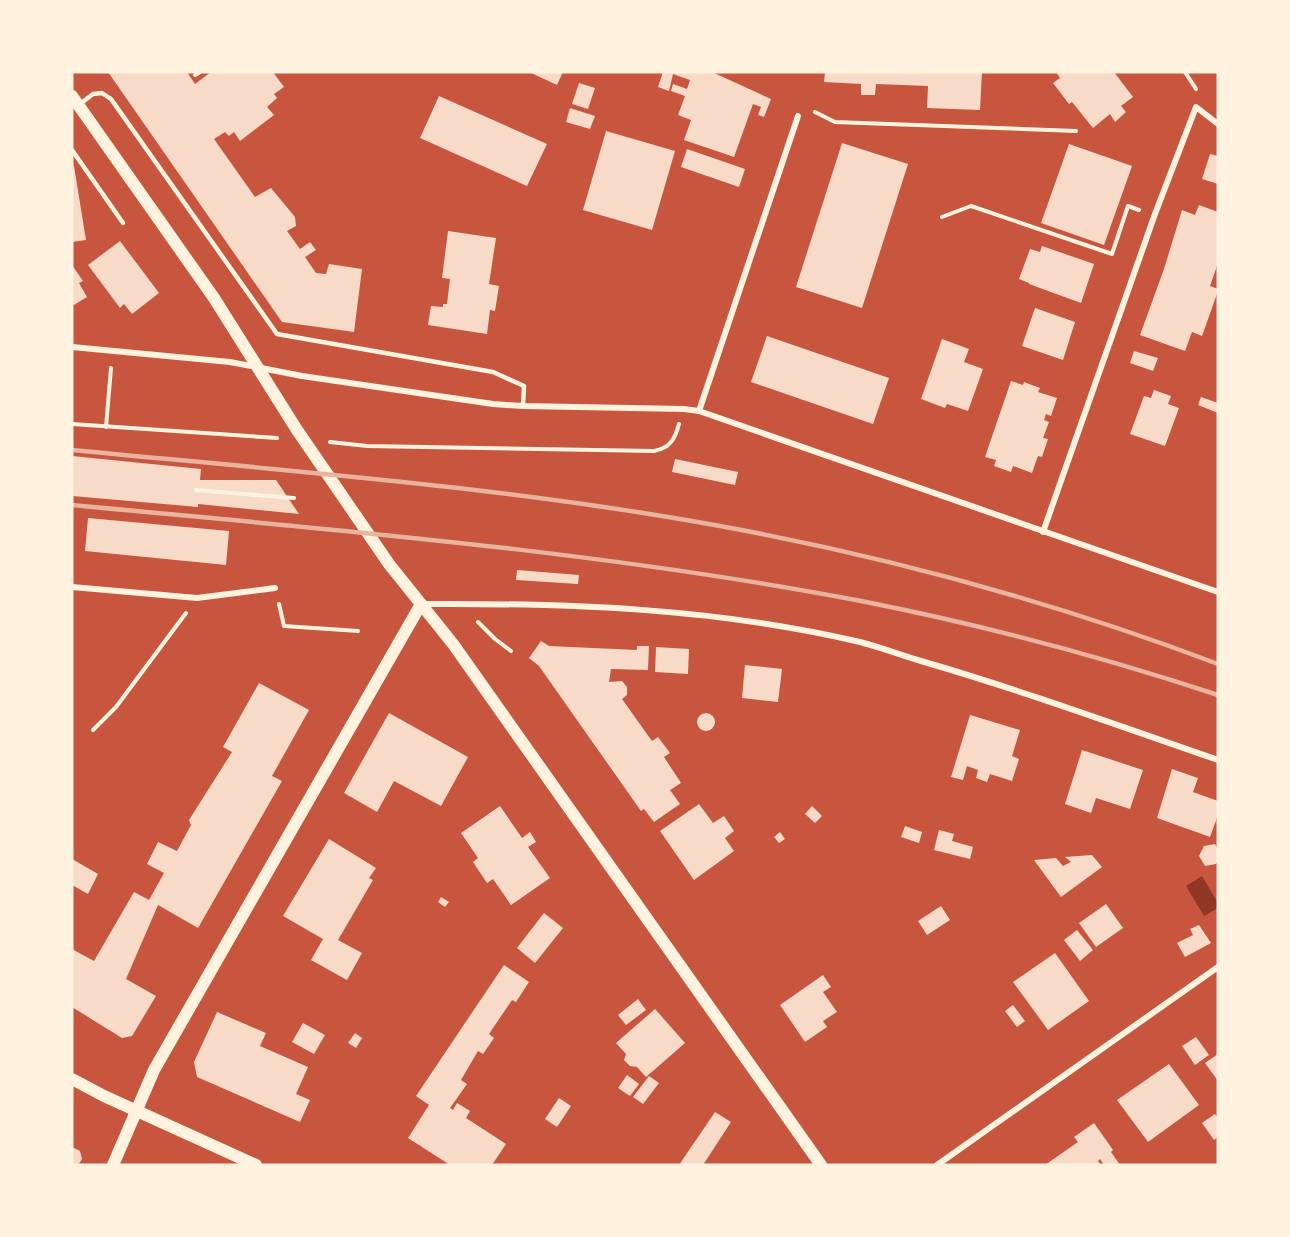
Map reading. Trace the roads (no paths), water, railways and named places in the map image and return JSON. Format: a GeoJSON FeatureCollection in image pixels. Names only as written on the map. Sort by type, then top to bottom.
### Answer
{"type":"FeatureCollection","features":[{"type":"Feature","properties":{"kind":"main road"},"geometry":{"type":"LineString","coordinates":[[75,100],[214,298],[256,367],[389,564],[453,644],[821,1165]]}},
{"type":"Feature","properties":{"kind":"main road"},"geometry":{"type":"LineString","coordinates":[[113,1165],[154,1070],[421,604]]}},
{"type":"Feature","properties":{"kind":"main road"},"geometry":{"type":"LineString","coordinates":[[72,1080],[256,1165]]}},
{"type":"Feature","properties":{"kind":"street"},"geometry":{"type":"LineString","coordinates":[[1043,532],[1155,214],[1196,107],[1218,123]]}},
{"type":"Feature","properties":{"kind":"street"},"geometry":{"type":"LineString","coordinates":[[699,411],[798,116]]}},
{"type":"Feature","properties":{"kind":"street"},"geometry":{"type":"LineString","coordinates":[[72,347],[230,362],[493,404],[699,411],[1218,592]]}},
{"type":"Feature","properties":{"kind":"street"},"geometry":{"type":"LineString","coordinates":[[72,588],[197,598],[275,588]]}},
{"type":"Feature","properties":{"kind":"street"},"geometry":{"type":"LineString","coordinates":[[421,604],[500,603],[661,610],[785,627],[861,643],[965,673],[1218,760]]}},
{"type":"Feature","properties":{"kind":"street"},"geometry":{"type":"LineString","coordinates":[[937,1165],[1218,968]]}},
{"type":"Feature","properties":{"kind":"lane"},"geometry":{"type":"LineString","coordinates":[[75,100],[102,93],[111,99],[277,334],[492,372],[524,386],[523,406]]}},
{"type":"Feature","properties":{"kind":"lane"},"geometry":{"type":"LineString","coordinates":[[72,150],[123,223]]}},
{"type":"Feature","properties":{"kind":"railway"},"geometry":{"type":"LineString","coordinates":[[72,450],[478,490],[640,512],[720,526],[846,552],[972,584],[1096,621],[1218,664]]}},
{"type":"Feature","properties":{"kind":"railway"},"geometry":{"type":"LineString","coordinates":[[72,505],[367,533],[563,555],[759,583],[902,609],[993,630],[1084,654],[1218,695]]}}]}
